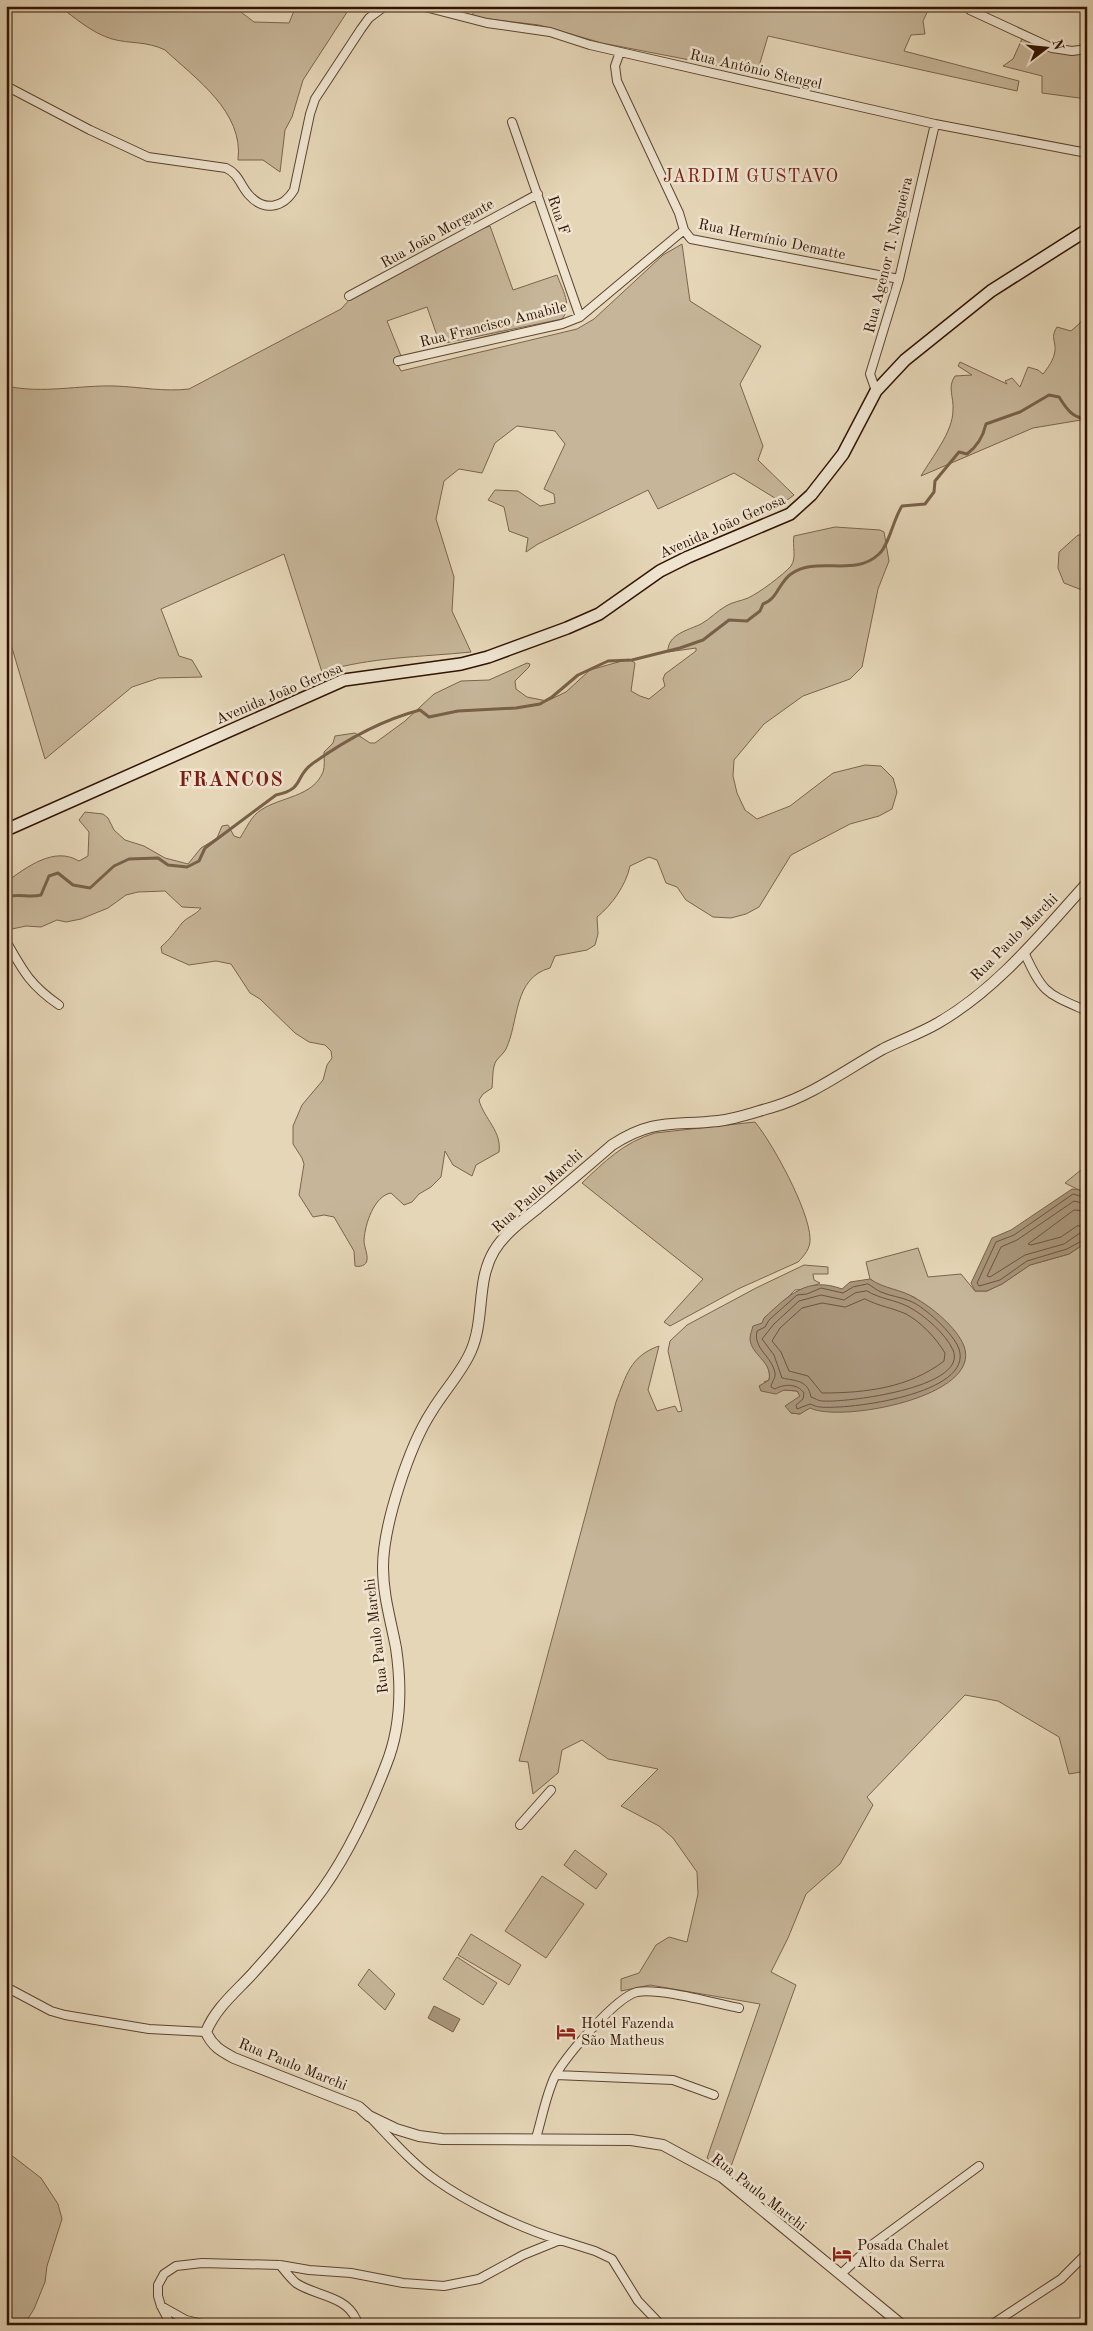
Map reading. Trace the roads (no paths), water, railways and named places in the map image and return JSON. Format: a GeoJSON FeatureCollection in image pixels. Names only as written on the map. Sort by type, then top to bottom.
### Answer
{"type":"FeatureCollection","features":[{"type":"Feature","properties":{"kind":"main road","name":"Avenida João Gerosa"},"geometry":{"type":"LineString","coordinates":[[6,830],[344,680],[461,664],[488,657],[599,614],[660,571],[688,557],[772,523],[800,506],[843,454],[876,391],[911,355],[991,291],[1087,230]]}},
{"type":"Feature","properties":{"kind":"street"},"geometry":{"type":"LineString","coordinates":[[6,86],[90,130],[148,157],[226,168],[235,172],[248,194],[256,201],[264,205],[281,205],[288,200],[294,190],[310,114],[316,99],[369,18],[386,6]]}},
{"type":"Feature","properties":{"kind":"street","name":"Rua Antônio Stengel"},"geometry":{"type":"LineString","coordinates":[[421,6],[487,23],[550,32],[620,52],[935,124],[1087,153]]}},
{"type":"Feature","properties":{"kind":"street"},"geometry":{"type":"LineString","coordinates":[[970,10],[1052,48],[1072,51],[1087,49]]}},
{"type":"Feature","properties":{"kind":"street","name":"Rua Hermínio Dematte"},"geometry":{"type":"LineString","coordinates":[[620,52],[615,66],[617,81],[679,213],[684,230],[691,239],[899,279]]}},
{"type":"Feature","properties":{"kind":"street","name":"Rua F"},"geometry":{"type":"LineString","coordinates":[[512,122],[580,317]]}},
{"type":"Feature","properties":{"kind":"street","name":"Rua Agenor T. Nogueira"},"geometry":{"type":"LineString","coordinates":[[876,391],[870,374],[899,279],[935,124]]}},
{"type":"Feature","properties":{"kind":"street","name":"Rua João Morgante"},"geometry":{"type":"LineString","coordinates":[[349,296],[538,194]]}},
{"type":"Feature","properties":{"kind":"street","name":"Rua Francisco Amabile"},"geometry":{"type":"LineString","coordinates":[[398,361],[562,324],[580,317],[684,230]]}},
{"type":"Feature","properties":{"kind":"street","name":"Rua Paulo Marchi"},"geometry":{"type":"LineString","coordinates":[[902,2325],[722,2178],[671,2149],[631,2140],[536,2138],[460,2141],[419,2136],[396,2129],[369,2116],[359,2107],[234,2058],[219,2050],[210,2041],[206,2032],[215,2013],[259,1966],[314,1900],[335,1871],[373,1798],[393,1746],[399,1709],[398,1674],[396,1649],[384,1597],[383,1564],[391,1519],[399,1489],[430,1414],[471,1352],[480,1323],[487,1267],[494,1250],[516,1226],[612,1144],[629,1134],[654,1124],[718,1121],[790,1102],[838,1078],[883,1049],[938,1023],[986,989],[1024,952],[1087,883]]}},
{"type":"Feature","properties":{"kind":"street"},"geometry":{"type":"LineString","coordinates":[[6,941],[26,977],[41,992],[59,1005]]}},
{"type":"Feature","properties":{"kind":"street"},"geometry":{"type":"LineString","coordinates":[[1024,952],[1037,981],[1046,990],[1087,1011]]}},
{"type":"Feature","properties":{"kind":"street"},"geometry":{"type":"LineString","coordinates":[[520,1824],[551,1790]]}},
{"type":"Feature","properties":{"kind":"street"},"geometry":{"type":"LineString","coordinates":[[6,1988],[51,2011],[65,2015],[149,2029],[206,2032]]}},
{"type":"Feature","properties":{"kind":"street"},"geometry":{"type":"LineString","coordinates":[[536,2138],[556,2075],[587,2034],[626,1996],[637,1992],[654,1992],[739,2008]]}},
{"type":"Feature","properties":{"kind":"street"},"geometry":{"type":"LineString","coordinates":[[556,2075],[673,2080],[714,2095]]}},
{"type":"Feature","properties":{"kind":"street"},"geometry":{"type":"LineString","coordinates":[[369,2116],[401,2150],[436,2180],[481,2206],[544,2235],[595,2251],[612,2259],[638,2301],[661,2325]]}},
{"type":"Feature","properties":{"kind":"street"},"geometry":{"type":"LineString","coordinates":[[840,2274],[857,2257],[909,2215],[979,2166]]}},
{"type":"Feature","properties":{"kind":"street"},"geometry":{"type":"LineString","coordinates":[[172,2325],[161,2306],[158,2296],[158,2285],[164,2274],[176,2266],[211,2263],[280,2265],[309,2270],[351,2273],[404,2283],[444,2286],[479,2279],[523,2255],[560,2240]]}},
{"type":"Feature","properties":{"kind":"street"},"geometry":{"type":"LineString","coordinates":[[991,2325],[1061,2279],[1087,2253]]}},
{"type":"Feature","properties":{"kind":"street"},"geometry":{"type":"LineString","coordinates":[[280,2265],[296,2282],[342,2303],[351,2310],[356,2318],[355,2323],[351,2325]]}},
{"type":"Feature","properties":{"kind":"street"},"geometry":{"type":"LineString","coordinates":[[161,2306],[186,2320],[208,2325]]}},
{"type":"Feature","properties":{"kind":"water"},"geometry":{"type":"Polygon","coordinates":[[[1072,1189],[1081,1190],[1087,1194],[1087,1242],[1069,1254],[1030,1265],[1002,1284],[987,1291],[975,1291],[971,1283],[992,1238],[1011,1230],[1072,1189]]]}},
{"type":"Feature","properties":{"kind":"water"},"geometry":{"type":"Polygon","coordinates":[[[870,1279],[910,1295],[922,1302],[936,1312],[956,1332],[964,1346],[964,1364],[952,1379],[932,1392],[905,1402],[849,1412],[826,1412],[810,1408],[800,1414],[791,1413],[785,1406],[800,1396],[797,1391],[784,1390],[776,1394],[761,1391],[759,1386],[769,1380],[769,1374],[765,1363],[751,1345],[750,1337],[753,1326],[762,1323],[764,1318],[790,1295],[799,1290],[819,1285],[842,1289],[850,1282],[870,1279]]]}},
{"type":"Feature","properties":{"kind":"water"},"geometry":{"type":"Polygon","coordinates":[[[434,2006],[460,2019],[453,2032],[428,2018],[434,2006]]]}},
{"type":"Feature","properties":{"kind":"waterway"},"geometry":{"type":"LineString","coordinates":[[6,897],[41,895],[49,876],[58,873],[73,885],[90,888],[114,866],[129,859],[158,858],[168,865],[187,867],[199,861],[205,848],[276,795],[295,786],[306,769],[312,764],[350,739],[378,725],[420,710],[429,717],[458,711],[516,708],[540,704],[552,697],[578,675],[608,661],[632,660],[680,648],[703,640],[729,620],[747,621],[760,611],[763,604],[772,599],[791,574],[812,566],[858,565],[869,561],[879,554],[886,545],[902,506],[925,504],[934,492],[935,481],[959,452],[967,454],[974,448],[982,437],[986,424],[1020,412],[1049,395],[1059,397],[1073,414],[1087,419]]}},
{"type":"Feature","properties":{"kind":"place","name":"Hotel Fazenda São Matheus"},"geometry":{"type":"Point","coordinates":[566,2032]}},
{"type":"Feature","properties":{"kind":"place","name":"Posada Chalet Alto da Serra"},"geometry":{"type":"Point","coordinates":[842,2254]}},
{"type":"Feature","properties":{"kind":"district","name":"JARDIM GUSTAVO"},"geometry":{"type":"Point","coordinates":[751,176]}},
{"type":"Feature","properties":{"kind":"district","name":"FRANCOS"},"geometry":{"type":"Point","coordinates":[231,779]}}]}
